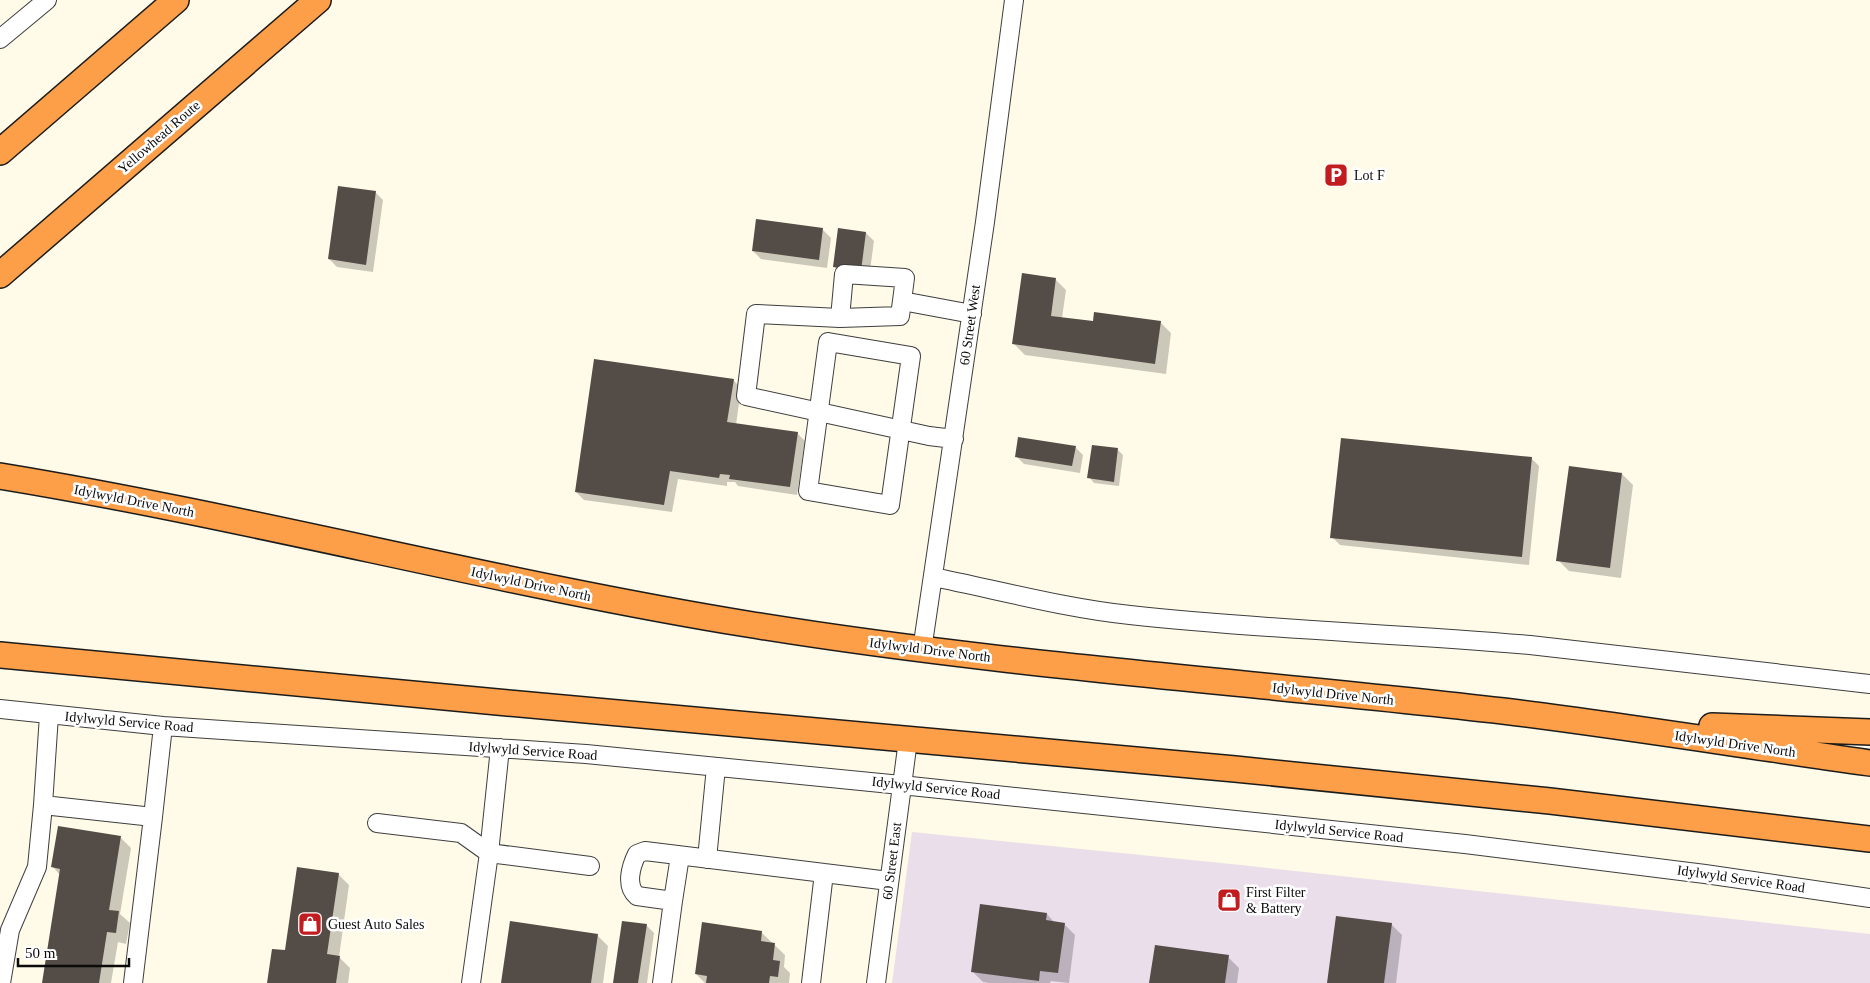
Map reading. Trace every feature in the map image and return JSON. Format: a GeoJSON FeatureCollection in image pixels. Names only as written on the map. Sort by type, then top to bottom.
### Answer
{"type":"FeatureCollection","features":[{"type":"Feature","properties":{"kind":"highway"},"geometry":{"type":"LineString","coordinates":[[0,152],[176,0]]}},
{"type":"Feature","properties":{"kind":"highway","name":"Yellowhead Route"},"geometry":{"type":"LineString","coordinates":[[0,275],[318,0]]}},
{"type":"Feature","properties":{"kind":"highway","name":"Idylwyld Drive North"},"geometry":{"type":"LineString","coordinates":[[0,476],[92,491],[591,596],[747,624],[922,650],[1120,673],[1190,678],[1505,712],[1870,763]]}},
{"type":"Feature","properties":{"kind":"highway"},"geometry":{"type":"LineString","coordinates":[[0,655],[908,740],[1235,768],[1550,801],[1870,838]]}},
{"type":"Feature","properties":{"kind":"highway"},"geometry":{"type":"LineString","coordinates":[[1505,712],[1743,728],[1870,732]]}},
{"type":"Feature","properties":{"kind":"street"},"geometry":{"type":"LineString","coordinates":[[0,39],[47,0]]}},
{"type":"Feature","properties":{"kind":"street","name":"60 Street West"},"geometry":{"type":"LineString","coordinates":[[922,650],[972,314],[1014,0]]}},
{"type":"Feature","properties":{"kind":"street"},"geometry":{"type":"LineString","coordinates":[[828,342],[911,356],[901,430],[890,505],[808,491],[818,412],[828,342],[834,318],[844,274],[905,278],[900,316],[834,318],[756,314],[746,396],[818,412],[901,430],[954,439]]}},
{"type":"Feature","properties":{"kind":"street"},"geometry":{"type":"LineString","coordinates":[[902,301],[972,314]]}},
{"type":"Feature","properties":{"kind":"street"},"geometry":{"type":"LineString","coordinates":[[933,577],[1127,615],[1287,630],[1530,645],[1870,684]]}},
{"type":"Feature","properties":{"kind":"street","name":"Idylwyld Service Road"},"geometry":{"type":"LineString","coordinates":[[0,709],[163,726],[586,754],[901,785],[1465,844],[1714,875],[1870,898]]}},
{"type":"Feature","properties":{"kind":"street"},"geometry":{"type":"LineString","coordinates":[[1,983],[10,930],[38,867],[49,715]]}},
{"type":"Feature","properties":{"kind":"street"},"geometry":{"type":"LineString","coordinates":[[133,983],[163,726]]}},
{"type":"Feature","properties":{"kind":"street","name":"60 Street East"},"geometry":{"type":"LineString","coordinates":[[876,983],[908,740]]}},
{"type":"Feature","properties":{"kind":"street"},"geometry":{"type":"LineString","coordinates":[[471,983],[489,853],[500,748]]}},
{"type":"Feature","properties":{"kind":"street"},"geometry":{"type":"LineString","coordinates":[[707,859],[716,767]]}},
{"type":"Feature","properties":{"kind":"street"},"geometry":{"type":"LineString","coordinates":[[43,804],[153,817]]}},
{"type":"Feature","properties":{"kind":"street"},"geometry":{"type":"LineString","coordinates":[[377,822],[461,833],[489,853],[590,866]]}},
{"type":"Feature","properties":{"kind":"street"},"geometry":{"type":"LineString","coordinates":[[673,902],[637,896],[632,892],[630,885],[633,863],[637,854],[645,851],[889,881]]}},
{"type":"Feature","properties":{"kind":"street"},"geometry":{"type":"LineString","coordinates":[[662,983],[680,856]]}},
{"type":"Feature","properties":{"kind":"street"},"geometry":{"type":"LineString","coordinates":[[811,983],[824,873]]}},
{"type":"Feature","properties":{"kind":"shaded area","name":"First Filter & Battery"},"geometry":{"type":"Polygon","coordinates":[[[912,832],[1241,865],[1870,934],[1870,983],[892,983],[912,832]]]}},
{"type":"Feature","properties":{"kind":"building"},"geometry":{"type":"Polygon","coordinates":[[[338,186],[376,191],[366,265],[328,259],[338,186]]]}},
{"type":"Feature","properties":{"kind":"building"},"geometry":{"type":"Polygon","coordinates":[[[756,219],[823,228],[819,260],[752,251],[756,219]]]}},
{"type":"Feature","properties":{"kind":"building"},"geometry":{"type":"Polygon","coordinates":[[[838,228],[866,232],[861,271],[833,267],[838,228]]]}},
{"type":"Feature","properties":{"kind":"building"},"geometry":{"type":"Polygon","coordinates":[[[1022,273],[1056,278],[1051,316],[1093,321],[1094,312],[1161,321],[1155,364],[1012,344],[1022,273]]]}},
{"type":"Feature","properties":{"kind":"building"},"geometry":{"type":"Polygon","coordinates":[[[594,359],[734,379],[727,422],[798,432],[790,487],[729,479],[730,475],[720,474],[719,478],[670,471],[664,505],[575,492],[594,359]]]}},
{"type":"Feature","properties":{"kind":"building"},"geometry":{"type":"Polygon","coordinates":[[[1018,437],[1076,446],[1072,466],[1015,457],[1018,437]]]}},
{"type":"Feature","properties":{"kind":"building"},"geometry":{"type":"Polygon","coordinates":[[[1341,438],[1532,457],[1522,557],[1330,538],[1341,438]]]}},
{"type":"Feature","properties":{"kind":"building"},"geometry":{"type":"Polygon","coordinates":[[[1092,445],[1118,448],[1114,482],[1087,478],[1092,445]]]}},
{"type":"Feature","properties":{"kind":"building"},"geometry":{"type":"Polygon","coordinates":[[[1569,466],[1622,473],[1610,568],[1556,561],[1569,466]]]}},
{"type":"Feature","properties":{"kind":"building"},"geometry":{"type":"Polygon","coordinates":[[[58,826],[121,836],[109,910],[119,911],[116,933],[107,932],[99,983],[42,983],[60,869],[51,867],[58,826]]]}},
{"type":"Feature","properties":{"kind":"building"},"geometry":{"type":"Polygon","coordinates":[[[297,867],[339,873],[327,954],[340,956],[336,983],[267,983],[272,949],[285,950],[297,867]]]}},
{"type":"Feature","properties":{"kind":"building"},"geometry":{"type":"Polygon","coordinates":[[[980,904],[1047,913],[1046,920],[1065,923],[1058,973],[1040,971],[1039,981],[971,972],[980,904]]]}},
{"type":"Feature","properties":{"kind":"building"},"geometry":{"type":"Polygon","coordinates":[[[1336,916],[1392,923],[1384,983],[1327,983],[1336,916]]]}},
{"type":"Feature","properties":{"kind":"building"},"geometry":{"type":"Polygon","coordinates":[[[510,921],[598,934],[591,983],[501,983],[510,921]]]}},
{"type":"Feature","properties":{"kind":"building"},"geometry":{"type":"Polygon","coordinates":[[[622,921],[647,924],[638,983],[613,983],[622,921]]]}},
{"type":"Feature","properties":{"kind":"building"},"geometry":{"type":"Polygon","coordinates":[[[702,922],[762,931],[761,941],[775,943],[773,960],[780,961],[778,977],[770,976],[769,983],[706,983],[707,976],[695,974],[702,922]]]}},
{"type":"Feature","properties":{"kind":"building"},"geometry":{"type":"Polygon","coordinates":[[[1155,945],[1229,955],[1225,983],[1149,983],[1155,945]]]}},
{"type":"Feature","properties":{"kind":"place","name":"Lot F"},"geometry":{"type":"Point","coordinates":[1336,175]}},
{"type":"Feature","properties":{"kind":"place","name":"First Filter & Battery"},"geometry":{"type":"Point","coordinates":[1229,900]}},
{"type":"Feature","properties":{"kind":"place","name":"Guest Auto Sales"},"geometry":{"type":"Point","coordinates":[310,924]}}]}
